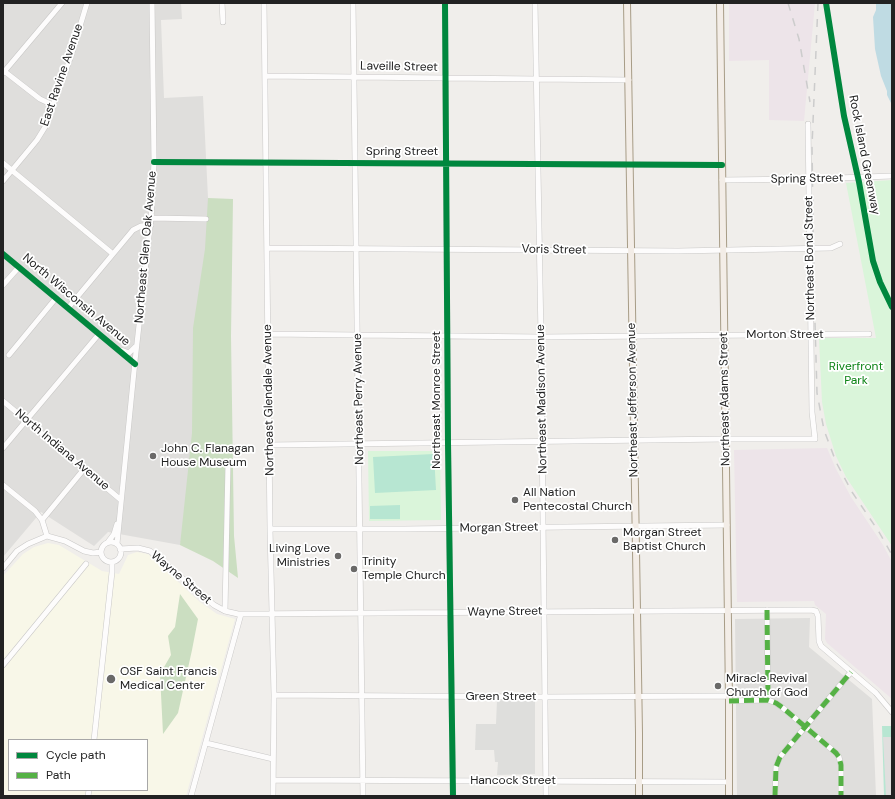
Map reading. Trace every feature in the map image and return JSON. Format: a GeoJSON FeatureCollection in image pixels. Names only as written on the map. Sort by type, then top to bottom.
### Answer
{"type":"FeatureCollection","features":[{"type":"Feature","properties":{"kind":"main road","name":"Northeast Jefferson Avenue"},"geometry":{"type":"LineString","coordinates":[[628,3],[639,796]]}},
{"type":"Feature","properties":{"kind":"main road","name":"Northeast Adams Street"},"geometry":{"type":"LineString","coordinates":[[720,3],[729,796]]}},
{"type":"Feature","properties":{"kind":"street"},"geometry":{"type":"LineString","coordinates":[[53,105],[40,99],[4,72],[62,3]]}},
{"type":"Feature","properties":{"kind":"street","name":"East Ravine Avenue"},"geometry":{"type":"LineString","coordinates":[[3,181],[40,135],[71,56],[87,3]]}},
{"type":"Feature","properties":{"kind":"street","name":"Northeast Glen Oak Avenue"},"geometry":{"type":"LineString","coordinates":[[119,546],[121,500],[137,340],[151,225],[154,162],[152,3]]}},
{"type":"Feature","properties":{"kind":"street"},"geometry":{"type":"LineString","coordinates":[[222,3],[223,22]]}},
{"type":"Feature","properties":{"kind":"street","name":"Northeast Glendale Avenue"},"geometry":{"type":"LineString","coordinates":[[264,3],[270,529],[274,695],[273,796]]}},
{"type":"Feature","properties":{"kind":"street","name":"Northeast Perry Avenue"},"geometry":{"type":"LineString","coordinates":[[353,3],[360,444],[362,796]]}},
{"type":"Feature","properties":{"kind":"street","name":"Northeast Monroe Street"},"geometry":{"type":"LineString","coordinates":[[445,3],[448,443],[453,796]]}},
{"type":"Feature","properties":{"kind":"street","name":"Northeast Madison Avenue"},"geometry":{"type":"LineString","coordinates":[[535,3],[540,250],[546,796]]}},
{"type":"Feature","properties":{"kind":"street","name":"Laveille Street"},"geometry":{"type":"LineString","coordinates":[[265,76],[629,80]]}},
{"type":"Feature","properties":{"kind":"street","name":"Northeast Bond Street"},"geometry":{"type":"LineString","coordinates":[[726,439],[815,439],[812,412],[808,124]]}},
{"type":"Feature","properties":{"kind":"street","name":"Spring Street"},"geometry":{"type":"LineString","coordinates":[[154,162],[722,165]]}},
{"type":"Feature","properties":{"kind":"street"},"geometry":{"type":"LineString","coordinates":[[3,163],[113,254]]}},
{"type":"Feature","properties":{"kind":"street","name":"Spring Street"},"geometry":{"type":"LineString","coordinates":[[722,180],[892,176]]}},
{"type":"Feature","properties":{"kind":"street"},"geometry":{"type":"LineString","coordinates":[[151,218],[206,219]]}},
{"type":"Feature","properties":{"kind":"street"},"geometry":{"type":"LineString","coordinates":[[68,308],[134,229],[141,226],[151,225]]}},
{"type":"Feature","properties":{"kind":"street","name":"Voris Street"},"geometry":{"type":"LineString","coordinates":[[267,248],[447,250],[723,250],[831,248],[840,244]]}},
{"type":"Feature","properties":{"kind":"street","name":"North Wisconsin Avenue"},"geometry":{"type":"LineString","coordinates":[[3,254],[135,364]]}},
{"type":"Feature","properties":{"kind":"street"},"geometry":{"type":"LineString","coordinates":[[3,285],[19,267]]}},
{"type":"Feature","properties":{"kind":"street"},"geometry":{"type":"LineString","coordinates":[[9,354],[56,298]]}},
{"type":"Feature","properties":{"kind":"street"},"geometry":{"type":"LineString","coordinates":[[3,448],[99,334]]}},
{"type":"Feature","properties":{"kind":"street","name":"Morton Street"},"geometry":{"type":"LineString","coordinates":[[268,334],[541,337],[869,334]]}},
{"type":"Feature","properties":{"kind":"street"},"geometry":{"type":"LineString","coordinates":[[111,344],[124,352],[129,353],[134,349],[137,340]]}},
{"type":"Feature","properties":{"kind":"street","name":"North Indiana Avenue"},"geometry":{"type":"LineString","coordinates":[[3,401],[121,500]]}},
{"type":"Feature","properties":{"kind":"street"},"geometry":{"type":"LineString","coordinates":[[269,445],[726,439]]}},
{"type":"Feature","properties":{"kind":"street"},"geometry":{"type":"LineString","coordinates":[[225,611],[228,464]]}},
{"type":"Feature","properties":{"kind":"street"},"geometry":{"type":"LineString","coordinates":[[42,520],[84,469]]}},
{"type":"Feature","properties":{"kind":"street"},"geometry":{"type":"LineString","coordinates":[[3,484],[42,520],[47,536]]}},
{"type":"Feature","properties":{"kind":"street","name":"Northeast Glen Oak Avenue"},"geometry":{"type":"LineString","coordinates":[[108,542],[114,534],[120,514]]}},
{"type":"Feature","properties":{"kind":"street","name":"Morgan Street"},"geometry":{"type":"LineString","coordinates":[[270,529],[727,525]]}},
{"type":"Feature","properties":{"kind":"street"},"geometry":{"type":"LineString","coordinates":[[3,568],[17,551],[28,544],[47,536],[65,541],[84,551],[93,553],[101,552]]}},
{"type":"Feature","properties":{"kind":"street"},"geometry":{"type":"LineString","coordinates":[[108,542],[119,546],[120,557],[112,562],[104,560],[101,552],[103,546],[108,542]]}},
{"type":"Feature","properties":{"kind":"street","name":"Wayne Street"},"geometry":{"type":"LineString","coordinates":[[119,546],[150,551],[214,606],[225,611],[241,614],[811,610],[816,611],[818,616],[819,641],[821,646],[851,672]]}},
{"type":"Feature","properties":{"kind":"street"},"geometry":{"type":"LineString","coordinates":[[94,739],[112,562]]}},
{"type":"Feature","properties":{"kind":"street"},"geometry":{"type":"LineString","coordinates":[[3,664],[86,564]]}},
{"type":"Feature","properties":{"kind":"street"},"geometry":{"type":"LineString","coordinates":[[767,610],[768,700],[780,705],[836,753],[839,757],[841,765],[841,796]]}},
{"type":"Feature","properties":{"kind":"street"},"geometry":{"type":"LineString","coordinates":[[192,796],[241,614]]}},
{"type":"Feature","properties":{"kind":"street"},"geometry":{"type":"LineString","coordinates":[[775,796],[777,762],[780,756],[851,672],[876,693],[892,712]]}},
{"type":"Feature","properties":{"kind":"street","name":"Green Street"},"geometry":{"type":"LineString","coordinates":[[274,695],[638,697],[768,700]]}},
{"type":"Feature","properties":{"kind":"street"},"geometry":{"type":"LineString","coordinates":[[206,743],[273,759]]}},
{"type":"Feature","properties":{"kind":"street","name":"Hancock Street"},"geometry":{"type":"LineString","coordinates":[[273,780],[729,782]]}},
{"type":"Feature","properties":{"kind":"shaded area"},"geometry":{"type":"Polygon","coordinates":[[[3,3],[181,3],[182,19],[161,20],[164,98],[203,96],[208,198],[211,445],[180,545],[108,532],[94,546],[41,512],[3,557],[3,3]]]}},
{"type":"Feature","properties":{"kind":"shaded area"},"geometry":{"type":"Polygon","coordinates":[[[729,3],[815,3],[804,121],[769,120],[769,60],[729,61],[729,3]]]}},
{"type":"Feature","properties":{"kind":"shaded area"},"geometry":{"type":"Polygon","coordinates":[[[827,448],[851,497],[883,545],[892,562],[892,699],[827,643],[825,639],[826,614],[815,605],[814,601],[737,602],[734,450],[827,448]]]}},
{"type":"Feature","properties":{"kind":"shaded area","name":"OSF Saint Francis Medical Center"},"geometry":{"type":"Polygon","coordinates":[[[48,543],[59,545],[102,571],[119,574],[128,555],[137,552],[148,554],[200,602],[217,614],[235,619],[186,796],[3,796],[3,576],[23,554],[34,547],[48,543]]]}},
{"type":"Feature","properties":{"kind":"shaded area"},"geometry":{"type":"Polygon","coordinates":[[[810,618],[809,647],[872,699],[876,796],[737,796],[735,619],[810,618]]]}},
{"type":"Feature","properties":{"kind":"shaded area"},"geometry":{"type":"Polygon","coordinates":[[[497,700],[535,701],[535,774],[497,775],[498,762],[495,762],[494,750],[475,750],[476,724],[496,724],[497,700]]]}},
{"type":"Feature","properties":{"kind":"shaded area"},"geometry":{"type":"Polygon","coordinates":[[[883,737],[892,737],[892,796],[886,796],[883,737]]]}},
{"type":"Feature","properties":{"kind":"green space","name":"Riverfront Park"},"geometry":{"type":"Polygon","coordinates":[[[892,180],[892,546],[846,477],[836,456],[826,424],[822,402],[819,338],[876,338],[846,183],[892,180]]]}},
{"type":"Feature","properties":{"kind":"green space"},"geometry":{"type":"Polygon","coordinates":[[[208,198],[233,199],[231,336],[234,536],[238,578],[213,561],[180,545],[192,433],[193,328],[205,249],[208,198]]]}},
{"type":"Feature","properties":{"kind":"green space"},"geometry":{"type":"Polygon","coordinates":[[[368,451],[440,451],[441,520],[369,521],[368,451]]]}},
{"type":"Feature","properties":{"kind":"green space"},"geometry":{"type":"Polygon","coordinates":[[[434,454],[436,490],[375,493],[373,457],[434,454]]]}},
{"type":"Feature","properties":{"kind":"green space"},"geometry":{"type":"Polygon","coordinates":[[[400,505],[400,519],[370,519],[370,506],[400,505]]]}},
{"type":"Feature","properties":{"kind":"green space"},"geometry":{"type":"Polygon","coordinates":[[[180,594],[198,619],[178,713],[163,734],[160,674],[171,655],[168,636],[175,627],[180,594]]]}},
{"type":"Feature","properties":{"kind":"green space"},"geometry":{"type":"Polygon","coordinates":[[[882,726],[892,726],[892,796],[884,796],[882,726]]]}},
{"type":"Feature","properties":{"kind":"water"},"geometry":{"type":"Polygon","coordinates":[[[876,3],[892,3],[892,105],[881,76],[875,49],[873,17],[876,10],[876,3]]]}},
{"type":"Feature","properties":{"kind":"railway"},"geometry":{"type":"LineString","coordinates":[[788,3],[799,39],[810,102]]}},
{"type":"Feature","properties":{"kind":"railway"},"geometry":{"type":"LineString","coordinates":[[818,3],[812,146],[817,393],[824,430],[836,462],[852,492],[879,532],[892,555]]}},
{"type":"Feature","properties":{"kind":"marked path"},"geometry":{"type":"LineString","coordinates":[[767,610],[768,700]]}},
{"type":"Feature","properties":{"kind":"marked path"},"geometry":{"type":"LineString","coordinates":[[775,796],[776,767],[780,757],[851,672]]}},
{"type":"Feature","properties":{"kind":"marked path"},"geometry":{"type":"LineString","coordinates":[[729,701],[768,700],[783,708],[839,757],[841,765],[841,796]]}},
{"type":"Feature","properties":{"kind":"cycle path"},"geometry":{"type":"LineString","coordinates":[[445,3],[448,443],[453,796]]}},
{"type":"Feature","properties":{"kind":"cycle path","name":"Rock Island Greenway"},"geometry":{"type":"LineString","coordinates":[[826,3],[844,116],[859,182],[873,261],[880,282],[892,307]]}},
{"type":"Feature","properties":{"kind":"cycle path"},"geometry":{"type":"LineString","coordinates":[[154,162],[722,165]]}},
{"type":"Feature","properties":{"kind":"cycle path"},"geometry":{"type":"LineString","coordinates":[[3,254],[135,364]]}},
{"type":"Feature","properties":{"kind":"place","name":"John C. Flanagan House Museum"},"geometry":{"type":"Point","coordinates":[153,456]}},
{"type":"Feature","properties":{"kind":"place","name":"All Nation Pentecostal Church"},"geometry":{"type":"Point","coordinates":[515,500]}},
{"type":"Feature","properties":{"kind":"place","name":"Morgan Street Baptist Church"},"geometry":{"type":"Point","coordinates":[615,540]}},
{"type":"Feature","properties":{"kind":"place","name":"Living Love Ministries"},"geometry":{"type":"Point","coordinates":[338,556]}},
{"type":"Feature","properties":{"kind":"place","name":"Trinity Temple Church"},"geometry":{"type":"Point","coordinates":[354,569]}},
{"type":"Feature","properties":{"kind":"place","name":"OSF Saint Francis Medical Center"},"geometry":{"type":"Point","coordinates":[111,679]}},
{"type":"Feature","properties":{"kind":"place","name":"Miracle Revival Church of God"},"geometry":{"type":"Point","coordinates":[718,686]}}]}
